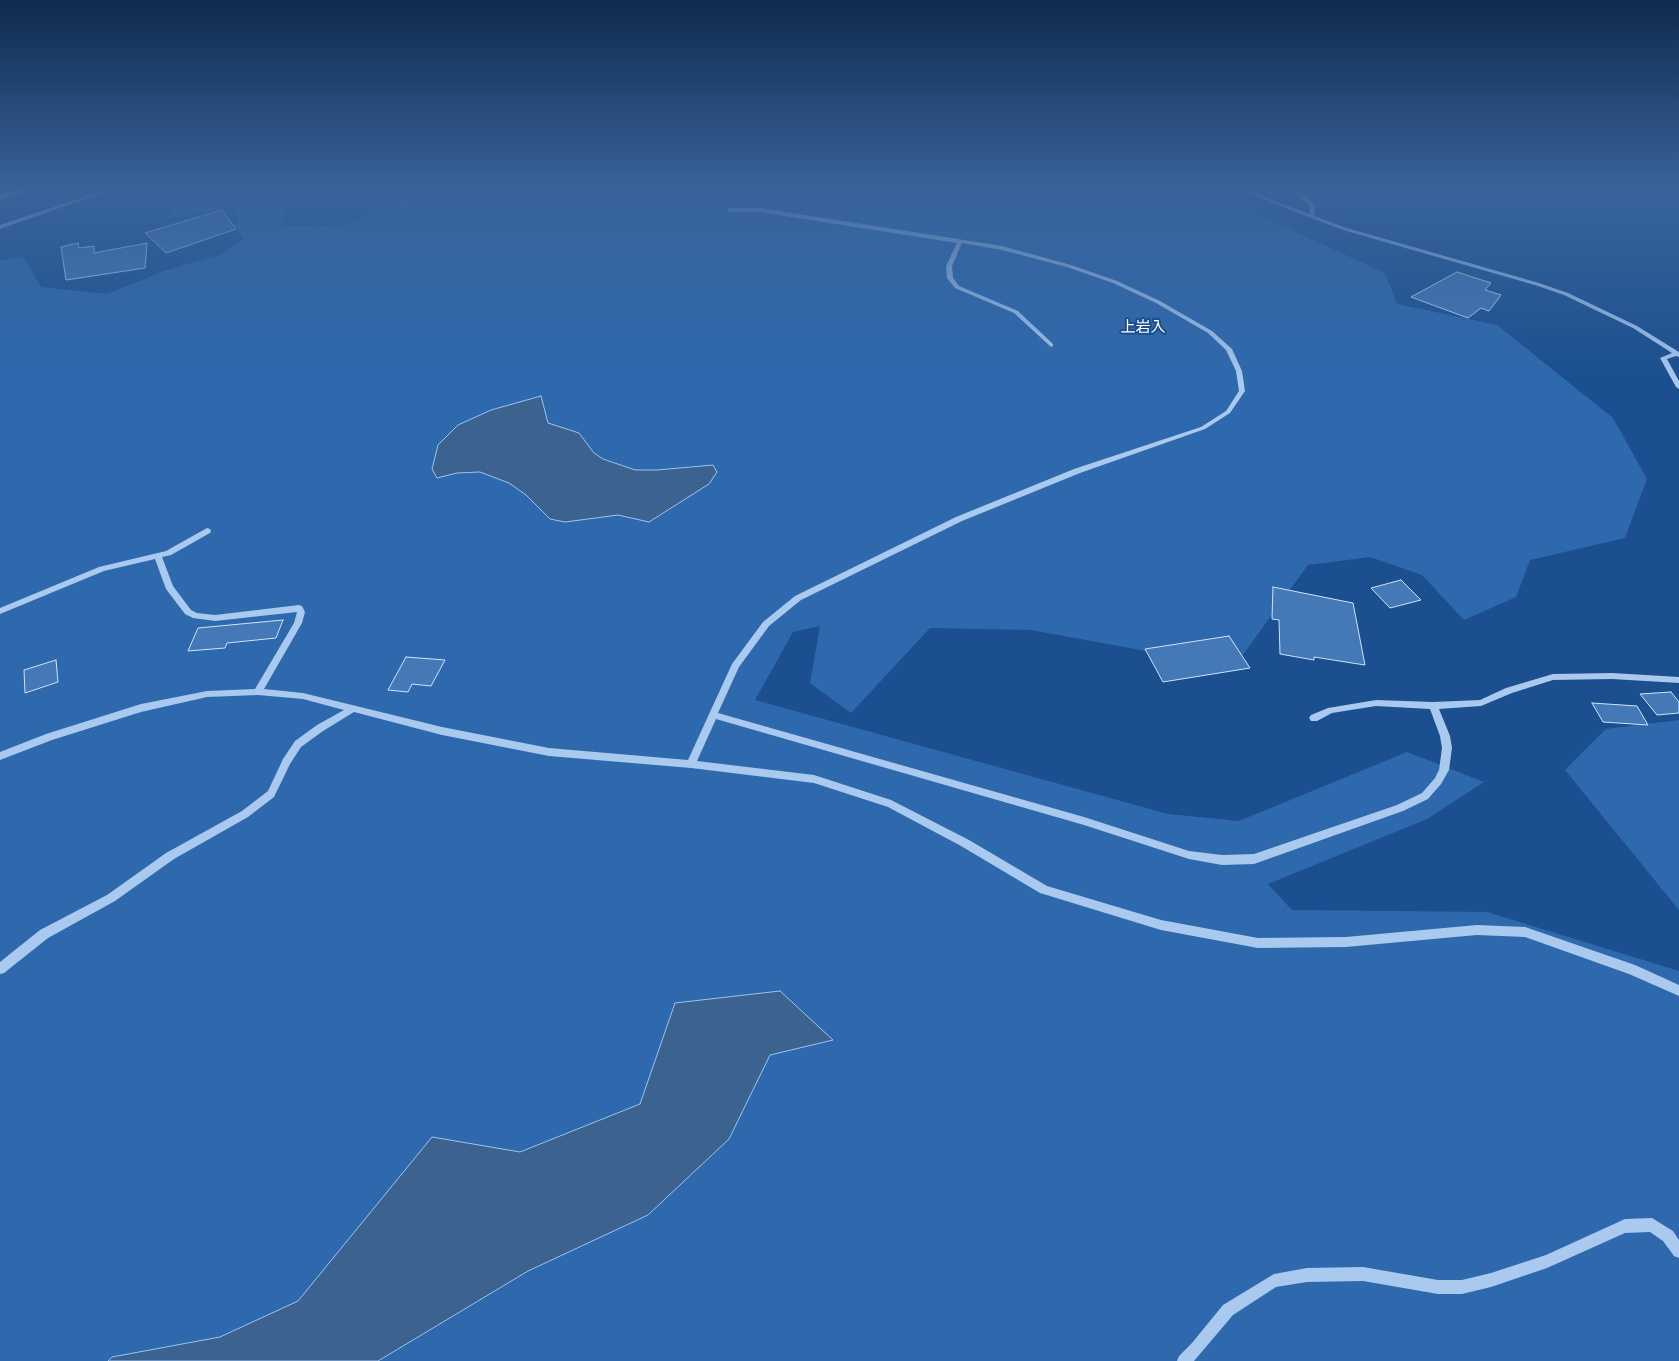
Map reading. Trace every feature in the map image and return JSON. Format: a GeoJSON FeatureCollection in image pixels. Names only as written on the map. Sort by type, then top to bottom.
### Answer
{"type":"FeatureCollection","features":[{"type":"Feature","properties":{"kind":"street"},"geometry":{"type":"LineString","coordinates":[[955,253],[948,266],[950,278],[957,287],[974,296],[1016,312],[1051,345]]}},
{"type":"Feature","properties":{"kind":"street"},"geometry":{"type":"LineString","coordinates":[[691,764],[735,666],[766,624],[798,598],[959,519],[1077,471],[1203,428],[1228,412],[1242,391],[1240,371],[1229,349],[1210,332],[1158,302],[1115,282],[1069,266],[1019,253]]}},
{"type":"Feature","properties":{"kind":"street"},"geometry":{"type":"LineString","coordinates":[[1426,253],[1559,292],[1614,316],[1678,355]]}},
{"type":"Feature","properties":{"kind":"street"},"geometry":{"type":"LineString","coordinates":[[1678,355],[1663,358],[1679,387]]}},
{"type":"Feature","properties":{"kind":"street"},"geometry":{"type":"LineString","coordinates":[[0,612],[102,569],[158,556],[207,531]]}},
{"type":"Feature","properties":{"kind":"street"},"geometry":{"type":"LineString","coordinates":[[158,556],[168,587],[188,612],[196,616],[215,618],[299,608],[301,612],[298,623],[258,692]]}},
{"type":"Feature","properties":{"kind":"street"},"geometry":{"type":"LineString","coordinates":[[1314,718],[1331,710],[1376,703],[1433,706],[1482,703],[1509,690],[1554,677],[1612,676],[1679,680]]}},
{"type":"Feature","properties":{"kind":"street"},"geometry":{"type":"LineString","coordinates":[[0,756],[49,737],[141,708],[207,694],[258,692],[303,696],[442,730],[549,752],[691,764],[814,779],[891,804],[965,843],[1044,890],[1161,925],[1258,943],[1346,942],[1477,930],[1525,932],[1631,969],[1679,991]]}},
{"type":"Feature","properties":{"kind":"street"},"geometry":{"type":"LineString","coordinates":[[713,715],[1084,821],[1190,855],[1222,860],[1254,859],[1400,808],[1425,796],[1438,781],[1444,770],[1447,748],[1445,736],[1433,706]]}},
{"type":"Feature","properties":{"kind":"street"},"geometry":{"type":"LineString","coordinates":[[0,969],[44,934],[111,898],[170,856],[244,814],[271,794],[286,762],[298,744],[320,728],[354,708]]}},
{"type":"Feature","properties":{"kind":"street"},"geometry":{"type":"LineString","coordinates":[[1184,1361],[1228,1310],[1274,1282],[1307,1275],[1363,1274],[1438,1287],[1462,1287],[1491,1280],[1547,1261],[1625,1226],[1652,1225],[1668,1236],[1679,1251]]}},
{"type":"Feature","properties":{"kind":"shaded area"},"geometry":{"type":"Polygon","coordinates":[[[1340,253],[1385,273],[1397,304],[1497,325],[1613,418],[1647,479],[1625,538],[1530,560],[1516,597],[1464,620],[1422,575],[1370,557],[1308,565],[1234,667],[1031,630],[930,628],[851,713],[810,683],[820,626],[793,632],[755,700],[1168,814],[1239,821],[1407,752],[1484,782],[1427,819],[1268,884],[1292,910],[1487,912],[1679,971],[1679,1361],[0,1361],[0,261],[23,256],[41,287],[107,294],[164,271],[222,254],[1340,253]]]}},
{"type":"Feature","properties":{"kind":"shaded area"},"geometry":{"type":"Polygon","coordinates":[[[541,396],[548,423],[579,433],[594,453],[603,459],[635,470],[713,465],[717,472],[709,484],[649,522],[618,515],[565,522],[550,519],[526,495],[509,483],[480,472],[457,473],[437,478],[432,469],[438,445],[458,425],[491,410],[541,396]]]}},
{"type":"Feature","properties":{"kind":"shaded area"},"geometry":{"type":"Polygon","coordinates":[[[1679,720],[1679,910],[1565,770],[1606,729],[1679,720]]]}},
{"type":"Feature","properties":{"kind":"shaded area"},"geometry":{"type":"Polygon","coordinates":[[[780,991],[833,1040],[770,1055],[729,1139],[648,1215],[528,1271],[378,1361],[108,1361],[112,1357],[220,1337],[298,1301],[432,1137],[520,1152],[640,1104],[675,1003],[780,991]]]}},
{"type":"Feature","properties":{"kind":"building"},"geometry":{"type":"Polygon","coordinates":[[[62,253],[146,253],[145,268],[66,280],[62,253]]]}},
{"type":"Feature","properties":{"kind":"building"},"geometry":{"type":"Polygon","coordinates":[[[1457,272],[1491,283],[1485,290],[1501,295],[1489,311],[1481,308],[1468,318],[1411,297],[1457,272]]]}},
{"type":"Feature","properties":{"kind":"building"},"geometry":{"type":"Polygon","coordinates":[[[1401,580],[1421,600],[1390,608],[1371,588],[1401,580]]]}},
{"type":"Feature","properties":{"kind":"building"},"geometry":{"type":"Polygon","coordinates":[[[1273,587],[1353,603],[1365,665],[1314,657],[1314,660],[1280,654],[1279,620],[1272,619],[1273,587]]]}},
{"type":"Feature","properties":{"kind":"building"},"geometry":{"type":"Polygon","coordinates":[[[283,620],[276,638],[227,643],[225,648],[188,651],[198,628],[283,620]]]}},
{"type":"Feature","properties":{"kind":"building"},"geometry":{"type":"Polygon","coordinates":[[[1229,636],[1250,668],[1163,682],[1145,649],[1229,636]]]}},
{"type":"Feature","properties":{"kind":"building"},"geometry":{"type":"Polygon","coordinates":[[[406,657],[445,660],[431,686],[412,684],[408,692],[388,690],[406,657]]]}},
{"type":"Feature","properties":{"kind":"building"},"geometry":{"type":"Polygon","coordinates":[[[56,660],[58,682],[25,693],[24,670],[56,660]]]}},
{"type":"Feature","properties":{"kind":"building"},"geometry":{"type":"Polygon","coordinates":[[[1671,692],[1679,702],[1679,713],[1657,715],[1640,694],[1671,692]]]}},
{"type":"Feature","properties":{"kind":"building"},"geometry":{"type":"Polygon","coordinates":[[[1592,703],[1637,706],[1648,725],[1603,722],[1592,703]]]}},
{"type":"Feature","properties":{"kind":"district","name":"上岩入"},"geometry":{"type":"Point","coordinates":[1143,328]}}]}
